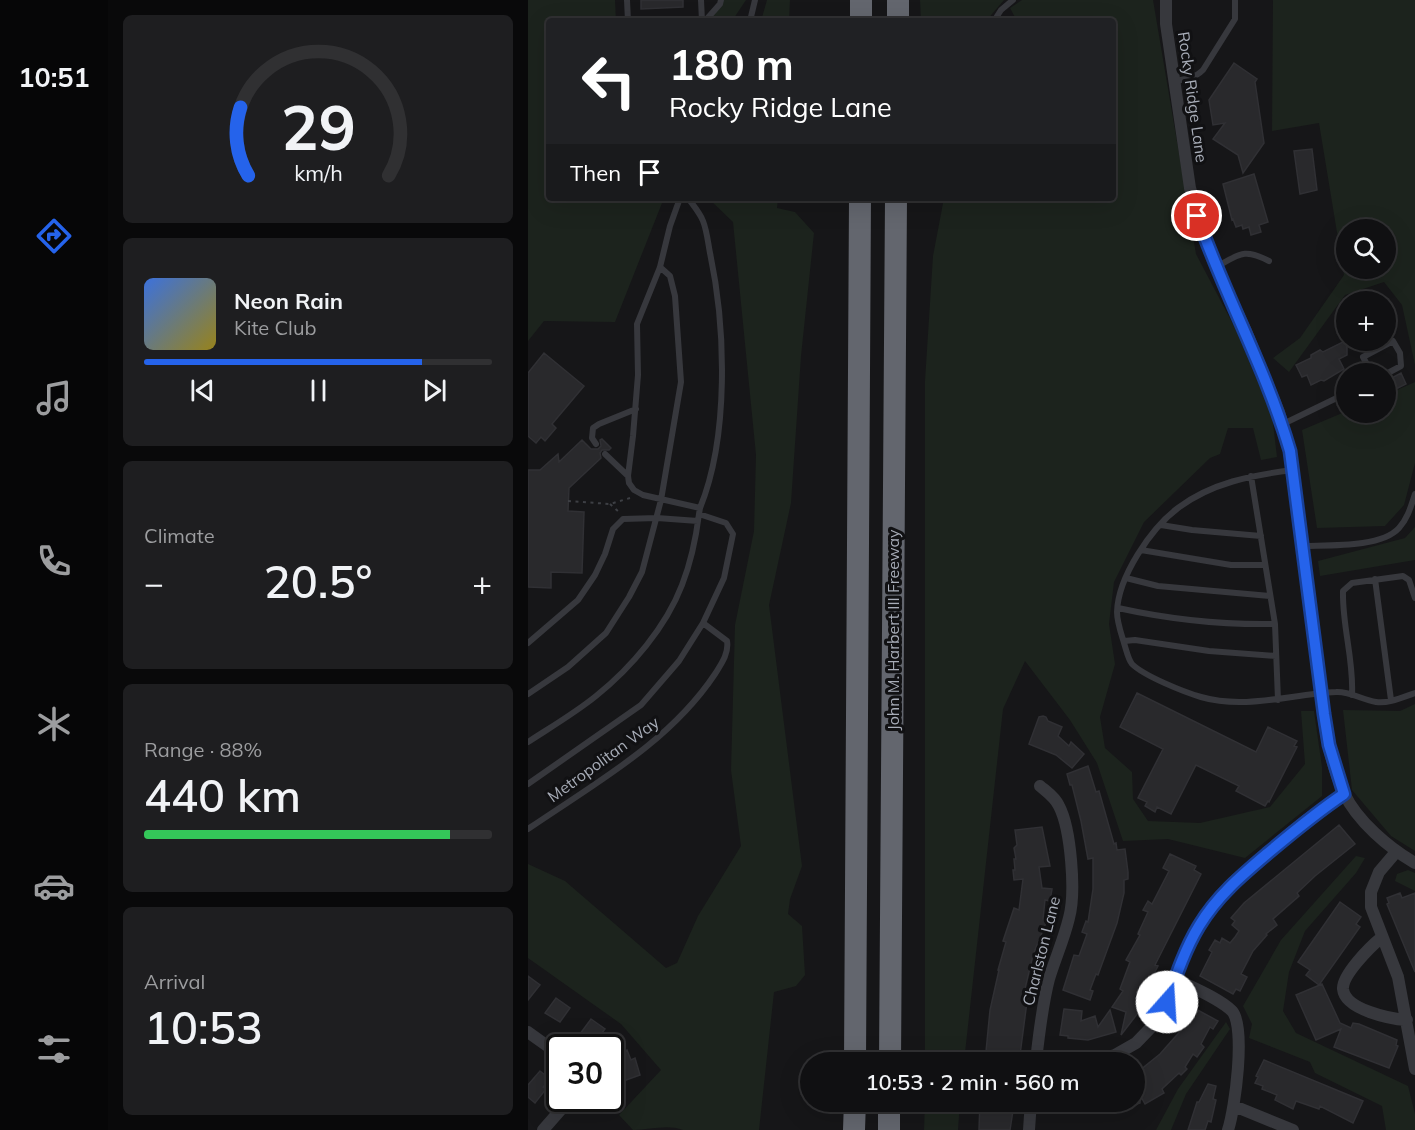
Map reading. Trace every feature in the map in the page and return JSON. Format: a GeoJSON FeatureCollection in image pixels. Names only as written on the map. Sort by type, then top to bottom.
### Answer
{"type":"FeatureCollection","features":[{"type":"Feature","properties":{"kind":"highway"},"geometry":{"type":"LineString","coordinates":[[861,0],[861,18]]}},
{"type":"Feature","properties":{"kind":"highway"},"geometry":{"type":"LineString","coordinates":[[897,18],[898,0]]}},
{"type":"Feature","properties":{"kind":"highway"},"geometry":{"type":"LineString","coordinates":[[855,1052],[860,201]]}},
{"type":"Feature","properties":{"kind":"highway","name":"John M. Harbert III Freeway"},"geometry":{"type":"LineString","coordinates":[[890,1052],[896,201]]}},
{"type":"Feature","properties":{"kind":"highway"},"geometry":{"type":"LineString","coordinates":[[854,1130],[855,1112]]}},
{"type":"Feature","properties":{"kind":"highway"},"geometry":{"type":"LineString","coordinates":[[889,1112],[889,1130]]}},
{"type":"Feature","properties":{"kind":"street","name":"Rocky Ridge Lane"},"geometry":{"type":"LineString","coordinates":[[1166,0],[1166,24],[1190,188],[1197,216],[1282,424],[1293,470],[1329,745],[1344,794],[1355,811],[1396,852],[1415,863]]}},
{"type":"Feature","properties":{"kind":"street","name":"Charlston Lane"},"geometry":{"type":"LineString","coordinates":[[1037,1052],[1048,981],[1070,917],[1073,890],[1071,858],[1063,814],[1054,798],[1040,786]]}},
{"type":"Feature","properties":{"kind":"street"},"geometry":{"type":"LineString","coordinates":[[1121,1052],[1144,1036],[1160,1018],[1198,926],[1220,897],[1233,882],[1305,821],[1344,794]]}},
{"type":"Feature","properties":{"kind":"street"},"geometry":{"type":"LineString","coordinates":[[1396,852],[1379,872],[1371,892],[1371,908],[1398,977],[1415,1069]]}},
{"type":"Feature","properties":{"kind":"street"},"geometry":{"type":"LineString","coordinates":[[1382,938],[1370,947],[1346,977],[1343,987],[1345,997],[1354,1004],[1386,1018],[1407,1020]]}},
{"type":"Feature","properties":{"kind":"street"},"geometry":{"type":"LineString","coordinates":[[1175,979],[1231,1011],[1238,1022],[1239,1048],[1234,1106],[1228,1130]]}},
{"type":"Feature","properties":{"kind":"street"},"geometry":{"type":"LineString","coordinates":[[528,1032],[546,1045]]}},
{"type":"Feature","properties":{"kind":"street"},"geometry":{"type":"LineString","coordinates":[[1234,1106],[1293,1130]]}},
{"type":"Feature","properties":{"kind":"street"},"geometry":{"type":"LineString","coordinates":[[543,1130],[559,1112]]}},
{"type":"Feature","properties":{"kind":"street"},"geometry":{"type":"LineString","coordinates":[[1029,1130],[1030,1112]]}},
{"type":"Feature","properties":{"kind":"lane"},"geometry":{"type":"LineString","coordinates":[[627,0],[628,18]]}},
{"type":"Feature","properties":{"kind":"lane"},"geometry":{"type":"LineString","coordinates":[[701,0],[703,18]]}},
{"type":"Feature","properties":{"kind":"lane"},"geometry":{"type":"LineString","coordinates":[[706,18],[721,0]]}},
{"type":"Feature","properties":{"kind":"lane"},"geometry":{"type":"LineString","coordinates":[[751,18],[755,0]]}},
{"type":"Feature","properties":{"kind":"lane"},"geometry":{"type":"LineString","coordinates":[[996,18],[1001,10],[1013,0]]}},
{"type":"Feature","properties":{"kind":"lane"},"geometry":{"type":"LineString","coordinates":[[1175,81],[1191,78],[1203,70],[1235,18],[1234,0]]}},
{"type":"Feature","properties":{"kind":"lane"},"geometry":{"type":"LineString","coordinates":[[637,491],[629,483],[628,476],[636,410],[637,324],[660,267],[679,201]]}},
{"type":"Feature","properties":{"kind":"lane"},"geometry":{"type":"LineString","coordinates":[[528,742],[595,697],[618,677],[665,617],[682,585],[696,537],[699,514],[710,484],[720,413],[722,345],[715,274],[703,220],[690,201]]}},
{"type":"Feature","properties":{"kind":"lane"},"geometry":{"type":"LineString","coordinates":[[1216,267],[1246,253],[1269,261]]}},
{"type":"Feature","properties":{"kind":"lane"},"geometry":{"type":"LineString","coordinates":[[529,692],[568,667],[606,633],[642,572],[661,500],[681,382],[675,296],[670,276],[660,267]]}},
{"type":"Feature","properties":{"kind":"lane"},"geometry":{"type":"LineString","coordinates":[[1366,363],[1363,357],[1393,341],[1400,353],[1401,366],[1396,369]]}},
{"type":"Feature","properties":{"kind":"lane"},"geometry":{"type":"LineString","coordinates":[[1282,424],[1336,398]]}},
{"type":"Feature","properties":{"kind":"lane"},"geometry":{"type":"LineString","coordinates":[[596,444],[592,438],[593,428],[636,410]]}},
{"type":"Feature","properties":{"kind":"lane"},"geometry":{"type":"LineString","coordinates":[[605,454],[628,476]]}},
{"type":"Feature","properties":{"kind":"lane"},"geometry":{"type":"LineString","coordinates":[[1293,470],[1251,476],[1207,491],[1177,509],[1161,525],[1141,550],[1126,578],[1118,608],[1119,627],[1131,663],[1164,684],[1202,698],[1239,703],[1338,691],[1377,702],[1415,693]]}},
{"type":"Feature","properties":{"kind":"lane"},"geometry":{"type":"LineString","coordinates":[[1251,476],[1275,624],[1278,700]]}},
{"type":"Feature","properties":{"kind":"lane","name":"Metropolitan Way"},"geometry":{"type":"LineString","coordinates":[[528,784],[641,705],[679,661],[703,623],[723,578],[733,534],[726,523],[637,491]]}},
{"type":"Feature","properties":{"kind":"lane"},"geometry":{"type":"LineString","coordinates":[[1302,546],[1384,539],[1398,529],[1408,515],[1415,494]]}},
{"type":"Feature","properties":{"kind":"lane"},"geometry":{"type":"LineString","coordinates":[[528,643],[578,600],[595,575],[613,529],[623,519],[699,514]]}},
{"type":"Feature","properties":{"kind":"lane"},"geometry":{"type":"LineString","coordinates":[[1161,525],[1222,534],[1261,536]]}},
{"type":"Feature","properties":{"kind":"lane"},"geometry":{"type":"LineString","coordinates":[[1141,550],[1231,565],[1265,565]]}},
{"type":"Feature","properties":{"kind":"lane"},"geometry":{"type":"LineString","coordinates":[[1352,695],[1353,677],[1345,631],[1343,591],[1352,582],[1403,576],[1409,580],[1415,598]]}},
{"type":"Feature","properties":{"kind":"lane"},"geometry":{"type":"LineString","coordinates":[[1126,578],[1158,586],[1270,597]]}},
{"type":"Feature","properties":{"kind":"lane"},"geometry":{"type":"LineString","coordinates":[[1375,579],[1390,700]]}},
{"type":"Feature","properties":{"kind":"lane"},"geometry":{"type":"LineString","coordinates":[[1118,608],[1142,613],[1275,624]]}},
{"type":"Feature","properties":{"kind":"lane","name":"Metropolitan Way"},"geometry":{"type":"LineString","coordinates":[[528,829],[647,747],[671,727],[701,695],[729,650],[727,641],[703,623]]}},
{"type":"Feature","properties":{"kind":"lane"},"geometry":{"type":"LineString","coordinates":[[1124,641],[1135,640],[1209,651],[1276,656]]}},
{"type":"Feature","properties":{"kind":"path"},"geometry":{"type":"LineString","coordinates":[[568,501],[610,504],[630,498],[637,491]]}},
{"type":"Feature","properties":{"kind":"path"},"geometry":{"type":"LineString","coordinates":[[610,504],[617,509],[623,519]]}},
{"type":"Feature","properties":{"kind":"shaded area"},"geometry":{"type":"Polygon","coordinates":[[[528,0],[615,0],[616,18],[546,18],[546,201],[663,201],[615,322],[544,321],[528,341],[528,0]]]}},
{"type":"Feature","properties":{"kind":"shaded area"},"geometry":{"type":"Polygon","coordinates":[[[724,0],[746,0],[734,18],[712,18],[724,0]]]}},
{"type":"Feature","properties":{"kind":"shaded area"},"geometry":{"type":"Polygon","coordinates":[[[767,0],[790,0],[789,18],[762,18],[767,0]]]}},
{"type":"Feature","properties":{"kind":"shaded area"},"geometry":{"type":"Polygon","coordinates":[[[920,0],[1004,0],[989,18],[921,18],[920,0]]]}},
{"type":"Feature","properties":{"kind":"shaded area"},"geometry":{"type":"Polygon","coordinates":[[[1022,0],[1153,0],[1196,254],[1235,328],[1272,415],[1277,457],[1261,460],[1253,428],[1228,428],[1220,454],[1210,458],[1144,522],[1114,582],[1109,624],[1115,664],[1100,717],[1105,748],[1132,772],[1133,799],[1148,821],[1200,823],[1270,807],[1305,764],[1301,711],[1314,711],[1322,767],[1322,796],[1245,858],[1168,839],[1123,841],[1097,763],[1070,720],[1025,661],[1003,709],[965,1052],[925,1052],[925,381],[933,256],[943,201],[1116,201],[1116,18],[1015,18],[1010,8],[1022,0]]]}},
{"type":"Feature","properties":{"kind":"shaded area"},"geometry":{"type":"Polygon","coordinates":[[[1273,0],[1415,0],[1415,365],[1402,305],[1396,297],[1396,291],[1391,291],[1384,282],[1357,291],[1336,291],[1336,307],[1289,372],[1273,358],[1300,338],[1341,279],[1396,279],[1396,219],[1336,219],[1336,226],[1319,123],[1272,131],[1273,0]]]}},
{"type":"Feature","properties":{"kind":"shaded area"},"geometry":{"type":"Polygon","coordinates":[[[711,201],[778,201],[777,208],[795,212],[814,233],[801,356],[791,503],[769,605],[802,866],[790,899],[788,914],[802,926],[805,975],[796,986],[774,992],[759,1130],[683,1130],[665,1127],[633,1130],[619,1115],[661,1070],[621,1024],[528,958],[528,864],[565,881],[666,968],[677,963],[698,916],[741,846],[731,770],[735,625],[754,531],[756,455],[733,222],[711,201]]]}},
{"type":"Feature","properties":{"kind":"shaded area"},"geometry":{"type":"Polygon","coordinates":[[[1415,382],[1415,463],[1404,505],[1385,526],[1317,528],[1302,430],[1336,416],[1336,423],[1396,423],[1396,391],[1415,382]]]}},
{"type":"Feature","properties":{"kind":"shaded area"},"geometry":{"type":"Polygon","coordinates":[[[1415,527],[1415,560],[1320,576],[1318,561],[1405,538],[1415,527]]]}},
{"type":"Feature","properties":{"kind":"shaded area"},"geometry":{"type":"Polygon","coordinates":[[[1415,704],[1415,851],[1391,836],[1352,790],[1343,710],[1400,711],[1415,704]]]}},
{"type":"Feature","properties":{"kind":"shaded area"},"geometry":{"type":"Polygon","coordinates":[[[1356,856],[1365,858],[1356,873],[1305,931],[1289,972],[1283,1011],[1296,1033],[1408,1086],[1415,1114],[1415,1130],[1386,1130],[1382,1106],[1315,1073],[1310,1062],[1249,1038],[1252,1024],[1243,1006],[1281,940],[1356,856]]]}},
{"type":"Feature","properties":{"kind":"shaded area"},"geometry":{"type":"Polygon","coordinates":[[[1408,870],[1415,873],[1415,891],[1395,881],[1397,874],[1408,870]]]}},
{"type":"Feature","properties":{"kind":"shaded area"},"geometry":{"type":"Polygon","coordinates":[[[1226,1022],[1230,1029],[1186,1094],[1171,1130],[1156,1130],[1178,1089],[1226,1022]]]}},
{"type":"Feature","properties":{"kind":"shaded area"},"geometry":{"type":"Polygon","coordinates":[[[925,1112],[959,1112],[958,1130],[924,1130],[925,1112]]]}},
{"type":"Feature","properties":{"kind":"building"},"geometry":{"type":"Polygon","coordinates":[[[641,0],[683,0],[683,7],[641,9],[641,0]]]}},
{"type":"Feature","properties":{"kind":"building"},"geometry":{"type":"Polygon","coordinates":[[[1234,63],[1257,79],[1255,82],[1264,143],[1243,173],[1238,155],[1213,139],[1225,123],[1213,125],[1209,100],[1234,63]]]}},
{"type":"Feature","properties":{"kind":"building"},"geometry":{"type":"Polygon","coordinates":[[[1312,149],[1317,190],[1300,194],[1294,151],[1312,149]]]}},
{"type":"Feature","properties":{"kind":"building"},"geometry":{"type":"Polygon","coordinates":[[[1254,174],[1268,222],[1259,225],[1261,232],[1251,235],[1249,227],[1243,229],[1242,225],[1236,227],[1232,220],[1223,184],[1254,174]]]}},
{"type":"Feature","properties":{"kind":"building"},"geometry":{"type":"Polygon","coordinates":[[[1336,346],[1336,351],[1347,351],[1347,355],[1339,359],[1341,363],[1336,363],[1336,374],[1311,385],[1307,375],[1302,377],[1296,365],[1311,358],[1311,355],[1320,350],[1323,352],[1336,346]]]}},
{"type":"Feature","properties":{"kind":"building"},"geometry":{"type":"Polygon","coordinates":[[[544,353],[584,386],[552,424],[556,428],[545,441],[541,437],[536,443],[528,436],[528,373],[544,353]]]}},
{"type":"Feature","properties":{"kind":"building"},"geometry":{"type":"Polygon","coordinates":[[[1401,373],[1406,384],[1396,389],[1396,376],[1401,373]]]}},
{"type":"Feature","properties":{"kind":"building"},"geometry":{"type":"Polygon","coordinates":[[[602,439],[611,448],[602,450],[601,458],[569,488],[568,511],[584,512],[582,573],[551,572],[551,588],[528,587],[528,470],[540,470],[558,454],[559,462],[582,440],[591,449],[598,449],[602,439]]]}},
{"type":"Feature","properties":{"kind":"building"},"geometry":{"type":"Polygon","coordinates":[[[1137,693],[1256,752],[1268,727],[1297,741],[1294,746],[1297,747],[1269,802],[1265,806],[1236,791],[1239,786],[1196,765],[1171,814],[1157,807],[1155,812],[1145,806],[1147,802],[1138,798],[1163,749],[1120,727],[1137,693]]]}},
{"type":"Feature","properties":{"kind":"building"},"geometry":{"type":"Polygon","coordinates":[[[1043,716],[1048,721],[1062,727],[1058,736],[1069,746],[1071,742],[1084,754],[1072,768],[1056,755],[1029,744],[1039,717],[1043,716]]]}},
{"type":"Feature","properties":{"kind":"building"},"geometry":{"type":"Polygon","coordinates":[[[1088,766],[1096,792],[1099,791],[1114,844],[1116,843],[1117,850],[1125,849],[1128,872],[1128,879],[1124,880],[1124,893],[1117,923],[1098,975],[1096,974],[1090,990],[1093,991],[1090,1000],[1063,990],[1074,955],[1079,956],[1087,934],[1082,932],[1086,921],[1088,922],[1093,889],[1093,858],[1088,859],[1081,821],[1067,774],[1088,766]]]}},
{"type":"Feature","properties":{"kind":"building"},"geometry":{"type":"Polygon","coordinates":[[[1339,825],[1355,844],[1315,876],[1297,893],[1299,896],[1273,919],[1277,925],[1266,934],[1253,951],[1241,974],[1247,977],[1240,991],[1236,989],[1233,994],[1200,976],[1212,952],[1209,950],[1215,940],[1220,943],[1222,938],[1230,943],[1239,931],[1232,925],[1235,921],[1231,918],[1244,903],[1339,825]]]}},
{"type":"Feature","properties":{"kind":"building"},"geometry":{"type":"Polygon","coordinates":[[[1042,827],[1050,866],[1039,867],[1042,888],[1052,889],[1050,901],[1045,900],[1043,919],[1047,920],[1033,955],[1024,993],[1028,994],[1020,1052],[986,1052],[990,1010],[1006,942],[1003,941],[1014,908],[1019,910],[1023,879],[1014,880],[1014,859],[1016,859],[1014,848],[1017,845],[1015,830],[1042,827]]]}},
{"type":"Feature","properties":{"kind":"building"},"geometry":{"type":"Polygon","coordinates":[[[1170,854],[1196,866],[1194,870],[1201,874],[1155,965],[1158,966],[1146,989],[1150,991],[1141,1009],[1121,1035],[1126,1012],[1112,1007],[1123,991],[1120,989],[1130,962],[1126,960],[1140,935],[1138,934],[1148,912],[1143,910],[1148,901],[1152,904],[1169,871],[1163,868],[1170,854]]]}},
{"type":"Feature","properties":{"kind":"building"},"geometry":{"type":"Polygon","coordinates":[[[1400,893],[1402,898],[1415,893],[1415,972],[1387,904],[1389,903],[1387,898],[1400,893]]]}},
{"type":"Feature","properties":{"kind":"building"},"geometry":{"type":"Polygon","coordinates":[[[1340,902],[1361,917],[1356,924],[1360,927],[1319,985],[1306,975],[1310,970],[1298,962],[1340,902]]]}},
{"type":"Feature","properties":{"kind":"building"},"geometry":{"type":"Polygon","coordinates":[[[528,976],[540,985],[528,1000],[528,976]]]}},
{"type":"Feature","properties":{"kind":"building"},"geometry":{"type":"Polygon","coordinates":[[[1322,984],[1340,1023],[1351,1028],[1353,1023],[1359,1024],[1397,1040],[1396,1045],[1398,1046],[1389,1068],[1334,1047],[1341,1029],[1316,1040],[1296,995],[1322,984]]]}},
{"type":"Feature","properties":{"kind":"building"},"geometry":{"type":"Polygon","coordinates":[[[556,998],[570,1008],[560,1022],[545,1013],[556,998]]]}},
{"type":"Feature","properties":{"kind":"building"},"geometry":{"type":"Polygon","coordinates":[[[1192,1007],[1218,1021],[1213,1029],[1210,1027],[1201,1044],[1204,1047],[1197,1057],[1193,1054],[1185,1067],[1187,1069],[1181,1075],[1179,1073],[1162,1089],[1164,1093],[1145,1104],[1145,1066],[1160,1054],[1183,1028],[1192,1007]]]}},
{"type":"Feature","properties":{"kind":"building"},"geometry":{"type":"Polygon","coordinates":[[[1064,1009],[1082,1011],[1081,1021],[1095,1016],[1098,1027],[1110,1010],[1116,1032],[1088,1040],[1060,1035],[1064,1009]]]}},
{"type":"Feature","properties":{"kind":"building"},"geometry":{"type":"Polygon","coordinates":[[[591,1019],[605,1029],[601,1034],[580,1034],[591,1019]]]}},
{"type":"Feature","properties":{"kind":"building"},"geometry":{"type":"Polygon","coordinates":[[[627,1050],[631,1060],[635,1058],[640,1075],[626,1080],[624,1077],[624,1051],[627,1050]]]}},
{"type":"Feature","properties":{"kind":"building"},"geometry":{"type":"Polygon","coordinates":[[[1264,1060],[1363,1101],[1353,1123],[1320,1106],[1319,1109],[1296,1101],[1293,1109],[1275,1100],[1277,1095],[1262,1089],[1263,1086],[1255,1083],[1264,1060]]]}},
{"type":"Feature","properties":{"kind":"building"},"geometry":{"type":"Polygon","coordinates":[[[540,1071],[546,1076],[546,1084],[543,1087],[546,1089],[535,1103],[528,1097],[528,1085],[540,1071]]]}},
{"type":"Feature","properties":{"kind":"building"},"geometry":{"type":"Polygon","coordinates":[[[1208,1084],[1216,1086],[1213,1099],[1216,1100],[1211,1122],[1208,1121],[1205,1130],[1188,1130],[1197,1102],[1208,1084]]]}},
{"type":"Feature","properties":{"kind":"building"},"geometry":{"type":"Polygon","coordinates":[[[980,1112],[1013,1112],[1010,1130],[979,1130],[980,1112]]]}},
{"type":"Feature","properties":{"kind":"route"},"geometry":{"type":"LineString","coordinates":[[1167,1002],[1190,941],[1198,926],[1220,897],[1233,882],[1305,821],[1344,794],[1329,745],[1324,714],[1290,451],[1279,412],[1216,267],[1197,216]]}}]}
